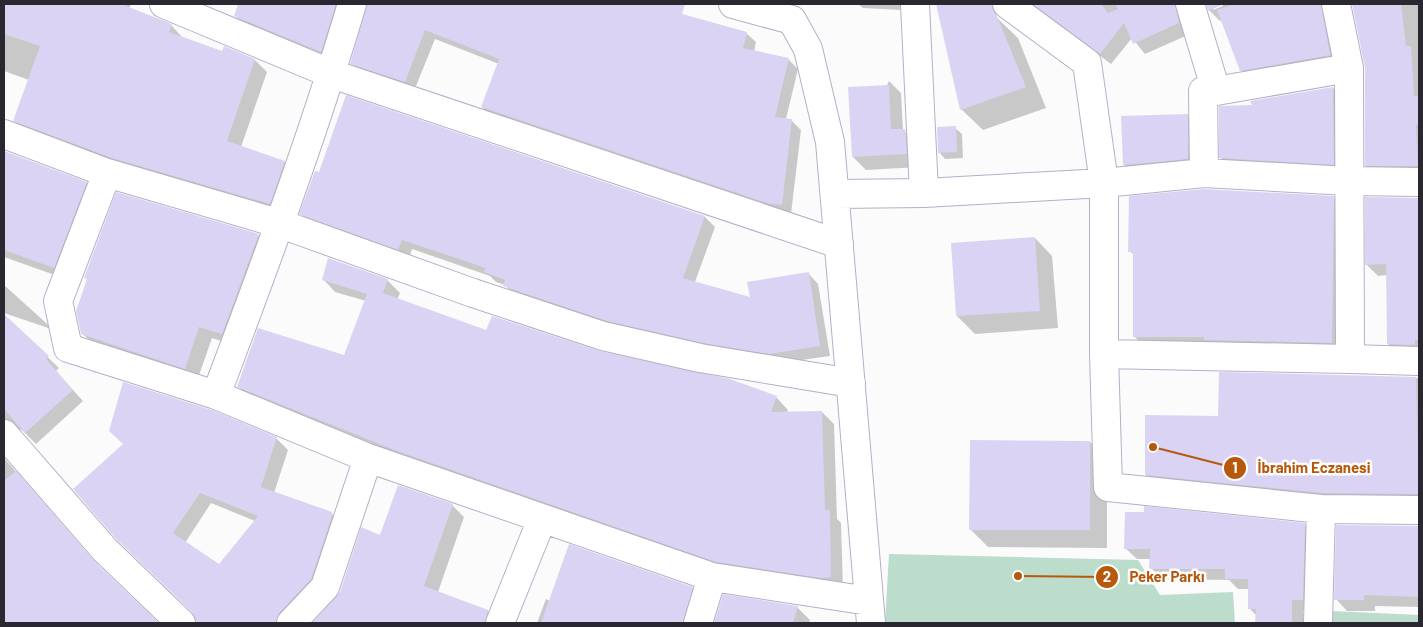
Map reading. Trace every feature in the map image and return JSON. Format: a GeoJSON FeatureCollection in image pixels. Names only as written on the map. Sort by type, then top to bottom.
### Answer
{"type":"FeatureCollection","features":[{"type":"Feature","properties":{"kind":"street"},"geometry":{"type":"LineString","coordinates":[[164,4],[332,74],[839,244]]}},
{"type":"Feature","properties":{"kind":"street"},"geometry":{"type":"LineString","coordinates":[[216,394],[280,224],[332,74],[352,4]]}},
{"type":"Feature","properties":{"kind":"street"},"geometry":{"type":"LineString","coordinates":[[107,173],[58,301],[68,348],[216,394],[368,458],[542,519],[644,551],[712,577],[870,612],[830,142],[808,49],[793,12],[733,4]]}},
{"type":"Feature","properties":{"kind":"street"},"geometry":{"type":"LineString","coordinates":[[915,4],[924,193]]}},
{"type":"Feature","properties":{"kind":"street"},"geometry":{"type":"LineString","coordinates":[[1008,4],[1087,62],[1104,183],[1104,354],[1108,487],[1321,509],[1419,510]]}},
{"type":"Feature","properties":{"kind":"street"},"geometry":{"type":"LineString","coordinates":[[1190,4],[1216,91]]}},
{"type":"Feature","properties":{"kind":"street"},"geometry":{"type":"LineString","coordinates":[[1336,4],[1349,68],[1350,359]]}},
{"type":"Feature","properties":{"kind":"street"},"geometry":{"type":"LineString","coordinates":[[1204,173],[1203,91],[1216,91],[1349,68]]}},
{"type":"Feature","properties":{"kind":"street"},"geometry":{"type":"LineString","coordinates":[[4,134],[107,173],[280,224],[472,293],[603,336],[700,358],[851,384]]}},
{"type":"Feature","properties":{"kind":"street"},"geometry":{"type":"LineString","coordinates":[[835,194],[924,193],[1104,183],[1204,173],[1349,181],[1419,182]]}},
{"type":"Feature","properties":{"kind":"street"},"geometry":{"type":"LineString","coordinates":[[1104,354],[1419,361]]}},
{"type":"Feature","properties":{"kind":"street"},"geometry":{"type":"LineString","coordinates":[[4,434],[105,550],[180,623]]}},
{"type":"Feature","properties":{"kind":"street"},"geometry":{"type":"LineString","coordinates":[[291,623],[325,588],[368,458]]}},
{"type":"Feature","properties":{"kind":"street"},"geometry":{"type":"LineString","coordinates":[[1318,623],[1321,509]]}},
{"type":"Feature","properties":{"kind":"street"},"geometry":{"type":"LineString","coordinates":[[500,623],[542,519]]}},
{"type":"Feature","properties":{"kind":"street"},"geometry":{"type":"LineString","coordinates":[[698,623],[712,577]]}},
{"type":"Feature","properties":{"kind":"green space"},"geometry":{"type":"Polygon","coordinates":[[[889,554],[1138,560],[1160,595],[1233,592],[1235,623],[885,623],[889,554]]]}},
{"type":"Feature","properties":{"kind":"green space"},"geometry":{"type":"Polygon","coordinates":[[[1310,610],[1419,615],[1419,623],[1311,623],[1310,610]]]}},
{"type":"Feature","properties":{"kind":"building"},"geometry":{"type":"Polygon","coordinates":[[[4,4],[121,4],[172,24],[169,32],[222,51],[224,46],[255,59],[227,141],[285,161],[270,204],[112,158],[13,121],[40,46],[4,34],[4,4]]]}},
{"type":"Feature","properties":{"kind":"building"},"geometry":{"type":"Polygon","coordinates":[[[238,4],[336,4],[321,52],[234,16],[238,4]]]}},
{"type":"Feature","properties":{"kind":"building"},"geometry":{"type":"Polygon","coordinates":[[[367,4],[685,4],[682,14],[747,32],[743,48],[789,58],[775,117],[792,119],[782,205],[767,203],[481,107],[499,59],[425,30],[405,82],[350,64],[367,4]]]}},
{"type":"Feature","properties":{"kind":"building"},"geometry":{"type":"Polygon","coordinates":[[[936,4],[992,4],[1026,87],[960,110],[936,4]]]}},
{"type":"Feature","properties":{"kind":"building"},"geometry":{"type":"Polygon","coordinates":[[[1033,4],[1101,4],[1108,13],[1118,9],[1115,4],[1175,4],[1179,23],[1133,44],[1124,23],[1100,54],[1033,4]]]}},
{"type":"Feature","properties":{"kind":"building"},"geometry":{"type":"Polygon","coordinates":[[[1206,4],[1224,4],[1208,11],[1206,4]]]}},
{"type":"Feature","properties":{"kind":"building"},"geometry":{"type":"Polygon","coordinates":[[[1235,4],[1321,4],[1330,55],[1240,71],[1217,10],[1235,4]]]}},
{"type":"Feature","properties":{"kind":"building"},"geometry":{"type":"Polygon","coordinates":[[[1352,4],[1401,4],[1406,46],[1411,46],[1414,96],[1419,96],[1419,125],[1416,125],[1418,166],[1365,166],[1365,68],[1352,4]]]}},
{"type":"Feature","properties":{"kind":"building"},"geometry":{"type":"Polygon","coordinates":[[[889,85],[891,129],[905,129],[907,154],[852,157],[848,87],[889,85]]]}},
{"type":"Feature","properties":{"kind":"building"},"geometry":{"type":"Polygon","coordinates":[[[1333,87],[1334,165],[1219,158],[1219,106],[1252,105],[1250,101],[1333,87]]]}},
{"type":"Feature","properties":{"kind":"building"},"geometry":{"type":"Polygon","coordinates":[[[346,95],[705,216],[683,278],[750,297],[747,282],[809,272],[820,346],[769,354],[703,343],[607,321],[503,286],[505,280],[484,272],[486,268],[402,240],[398,250],[299,214],[315,171],[319,172],[346,95]]]}},
{"type":"Feature","properties":{"kind":"building"},"geometry":{"type":"Polygon","coordinates":[[[1188,114],[1188,159],[1123,165],[1121,116],[1188,114]]]}},
{"type":"Feature","properties":{"kind":"building"},"geometry":{"type":"Polygon","coordinates":[[[956,126],[957,152],[938,153],[937,127],[956,126]]]}},
{"type":"Feature","properties":{"kind":"building"},"geometry":{"type":"Polygon","coordinates":[[[4,151],[87,182],[54,268],[4,250],[4,151]]]}},
{"type":"Feature","properties":{"kind":"building"},"geometry":{"type":"Polygon","coordinates":[[[1204,189],[1334,196],[1332,343],[1204,340],[1204,337],[1133,337],[1133,252],[1128,252],[1129,196],[1204,189]]]}},
{"type":"Feature","properties":{"kind":"building"},"geometry":{"type":"Polygon","coordinates":[[[116,192],[259,234],[222,334],[199,327],[185,369],[81,334],[76,311],[87,279],[84,278],[116,192]]]}},
{"type":"Feature","properties":{"kind":"building"},"geometry":{"type":"Polygon","coordinates":[[[1365,197],[1419,198],[1419,340],[1415,340],[1415,345],[1387,344],[1386,264],[1365,265],[1365,197]]]}},
{"type":"Feature","properties":{"kind":"building"},"geometry":{"type":"Polygon","coordinates":[[[1035,237],[1040,311],[956,316],[951,243],[1035,237]]]}},
{"type":"Feature","properties":{"kind":"building"},"geometry":{"type":"Polygon","coordinates":[[[328,258],[388,279],[383,293],[486,330],[492,316],[600,351],[730,379],[777,396],[771,412],[822,411],[825,510],[830,510],[831,577],[821,578],[716,562],[400,452],[237,387],[258,328],[344,355],[367,294],[322,280],[328,258]]]}},
{"type":"Feature","properties":{"kind":"building"},"geometry":{"type":"Polygon","coordinates":[[[4,314],[49,356],[46,359],[73,390],[25,433],[4,409],[4,314]]]}},
{"type":"Feature","properties":{"kind":"building"},"geometry":{"type":"Polygon","coordinates":[[[1219,372],[1416,377],[1419,494],[1322,493],[1145,475],[1145,415],[1218,416],[1219,372]]]}},
{"type":"Feature","properties":{"kind":"building"},"geometry":{"type":"Polygon","coordinates":[[[123,382],[212,410],[277,437],[261,487],[332,512],[332,516],[311,579],[280,612],[276,623],[196,623],[192,612],[116,539],[73,489],[123,444],[109,431],[123,382]],[[200,493],[173,533],[219,564],[258,516],[200,493]]]}},
{"type":"Feature","properties":{"kind":"building"},"geometry":{"type":"Polygon","coordinates":[[[970,440],[1090,441],[1090,530],[969,530],[970,440]]]}},
{"type":"Feature","properties":{"kind":"building"},"geometry":{"type":"Polygon","coordinates":[[[16,471],[93,560],[159,623],[4,623],[4,481],[16,471]]]}},
{"type":"Feature","properties":{"kind":"building"},"geometry":{"type":"Polygon","coordinates":[[[398,485],[453,504],[424,586],[488,610],[485,623],[312,623],[340,592],[361,527],[380,535],[398,485]]]}},
{"type":"Feature","properties":{"kind":"building"},"geometry":{"type":"Polygon","coordinates":[[[1144,506],[1305,523],[1303,600],[1292,600],[1292,623],[1255,623],[1256,609],[1248,609],[1248,579],[1225,579],[1225,569],[1149,569],[1150,549],[1124,549],[1125,512],[1144,512],[1144,506]]]}},
{"type":"Feature","properties":{"kind":"building"},"geometry":{"type":"Polygon","coordinates":[[[1336,525],[1419,526],[1419,597],[1364,595],[1364,600],[1334,600],[1336,525]]]}},
{"type":"Feature","properties":{"kind":"building"},"geometry":{"type":"Polygon","coordinates":[[[569,544],[693,587],[683,623],[541,623],[569,544]]]}},
{"type":"Feature","properties":{"kind":"building"},"geometry":{"type":"Polygon","coordinates":[[[723,594],[798,606],[793,623],[714,623],[723,594]]]}},
{"type":"Feature","properties":{"kind":"place","name":"İbrahim Eczanesi"},"geometry":{"type":"Point","coordinates":[1153,447]}},
{"type":"Feature","properties":{"kind":"place","name":"Peker Parkı"},"geometry":{"type":"Point","coordinates":[1018,576]}}]}
